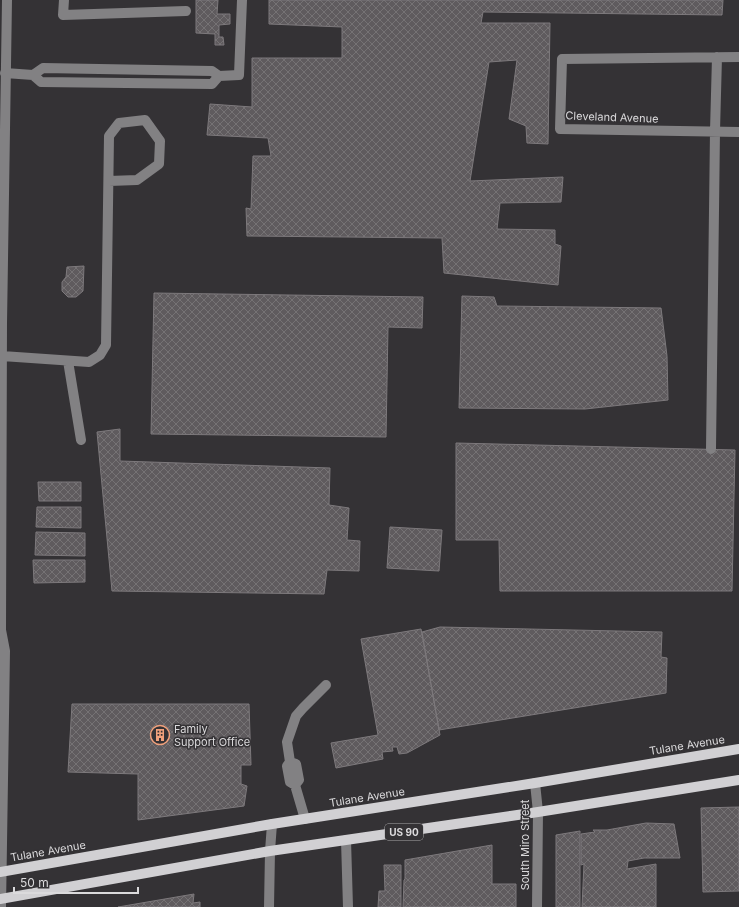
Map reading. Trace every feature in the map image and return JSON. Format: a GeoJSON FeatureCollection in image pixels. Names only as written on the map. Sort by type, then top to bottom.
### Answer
{"type":"FeatureCollection","features":[{"type":"Feature","properties":{"kind":"main road","name":"Tulane Avenue"},"geometry":{"type":"LineString","coordinates":[[1,872],[272,824],[535,783],[739,749]]}},
{"type":"Feature","properties":{"kind":"main road","name":"US 90"},"geometry":{"type":"LineString","coordinates":[[1,902],[270,851],[538,812],[739,780]]}},
{"type":"Feature","properties":{"kind":"street"},"geometry":{"type":"LineString","coordinates":[[1,902],[3,651],[0,630],[1,324],[5,73],[3,45],[7,0]]}},
{"type":"Feature","properties":{"kind":"street"},"geometry":{"type":"LineString","coordinates":[[64,0],[63,15],[186,12]]}},
{"type":"Feature","properties":{"kind":"street"},"geometry":{"type":"LineString","coordinates":[[33,75],[43,68],[212,71],[218,76],[239,75],[242,0]]}},
{"type":"Feature","properties":{"kind":"street"},"geometry":{"type":"LineString","coordinates":[[712,449],[717,57]]}},
{"type":"Feature","properties":{"kind":"street","name":"Cleveland Avenue"},"geometry":{"type":"LineString","coordinates":[[739,57],[562,59],[560,129],[739,132]]}},
{"type":"Feature","properties":{"kind":"street"},"geometry":{"type":"LineString","coordinates":[[5,73],[33,75],[41,82],[212,84],[218,76]]}},
{"type":"Feature","properties":{"kind":"street"},"geometry":{"type":"LineString","coordinates":[[2,356],[89,362],[100,355],[106,345],[109,136],[119,123],[145,120],[160,141],[159,164],[137,180],[109,182]]}},
{"type":"Feature","properties":{"kind":"street"},"geometry":{"type":"LineString","coordinates":[[68,360],[81,440]]}},
{"type":"Feature","properties":{"kind":"street"},"geometry":{"type":"LineString","coordinates":[[306,819],[295,784],[290,782],[287,766],[290,762],[288,742],[296,716],[326,685]]}},
{"type":"Feature","properties":{"kind":"street","name":"South Miro Street"},"geometry":{"type":"LineString","coordinates":[[535,783],[538,812],[537,907]]}},
{"type":"Feature","properties":{"kind":"street"},"geometry":{"type":"LineString","coordinates":[[268,907],[272,824]]}},
{"type":"Feature","properties":{"kind":"street"},"geometry":{"type":"LineString","coordinates":[[346,840],[348,907]]}},
{"type":"Feature","properties":{"kind":"building"},"geometry":{"type":"Polygon","coordinates":[[[196,0],[218,0],[217,14],[230,14],[230,24],[219,25],[219,37],[223,37],[224,45],[215,45],[215,34],[196,33],[196,0]]]}},
{"type":"Feature","properties":{"kind":"building"},"geometry":{"type":"Polygon","coordinates":[[[269,0],[723,0],[722,15],[483,12],[481,23],[550,23],[548,144],[527,143],[526,126],[509,119],[517,60],[489,62],[470,181],[563,177],[561,202],[500,203],[497,229],[555,230],[555,244],[561,246],[558,285],[444,273],[442,238],[247,236],[246,208],[251,209],[253,156],[271,156],[268,138],[207,135],[210,104],[252,107],[252,58],[342,58],[342,27],[269,24],[269,0]]]}},
{"type":"Feature","properties":{"kind":"building"},"geometry":{"type":"Polygon","coordinates":[[[84,266],[83,291],[76,297],[68,297],[62,291],[62,282],[66,277],[67,267],[84,266]]]}},
{"type":"Feature","properties":{"kind":"building"},"geometry":{"type":"Polygon","coordinates":[[[154,293],[423,297],[422,328],[388,327],[386,437],[151,434],[154,293]]]}},
{"type":"Feature","properties":{"kind":"building"},"geometry":{"type":"Polygon","coordinates":[[[462,296],[494,297],[497,306],[661,308],[667,356],[668,400],[585,409],[459,408],[462,296]]]}},
{"type":"Feature","properties":{"kind":"building"},"geometry":{"type":"Polygon","coordinates":[[[120,429],[120,461],[330,468],[329,505],[349,508],[347,540],[360,541],[359,571],[327,570],[324,594],[112,591],[97,432],[120,429]]]}},
{"type":"Feature","properties":{"kind":"building"},"geometry":{"type":"Polygon","coordinates":[[[456,443],[735,450],[732,591],[500,591],[499,540],[456,540],[456,443]]]}},
{"type":"Feature","properties":{"kind":"building"},"geometry":{"type":"Polygon","coordinates":[[[38,482],[81,482],[81,501],[39,501],[38,482]]]}},
{"type":"Feature","properties":{"kind":"building"},"geometry":{"type":"Polygon","coordinates":[[[37,507],[81,507],[81,528],[36,527],[37,507]]]}},
{"type":"Feature","properties":{"kind":"building"},"geometry":{"type":"Polygon","coordinates":[[[390,527],[442,530],[439,571],[387,568],[390,527]]]}},
{"type":"Feature","properties":{"kind":"building"},"geometry":{"type":"Polygon","coordinates":[[[36,532],[85,533],[85,556],[35,555],[36,532]]]}},
{"type":"Feature","properties":{"kind":"building"},"geometry":{"type":"Polygon","coordinates":[[[33,560],[85,560],[85,582],[34,583],[33,560]]]}},
{"type":"Feature","properties":{"kind":"building"},"geometry":{"type":"Polygon","coordinates":[[[440,627],[662,632],[661,657],[667,658],[666,693],[439,730],[422,632],[440,627]]]}},
{"type":"Feature","properties":{"kind":"building"},"geometry":{"type":"Polygon","coordinates":[[[421,629],[440,735],[407,753],[399,754],[397,747],[392,747],[393,751],[382,752],[383,759],[336,768],[331,743],[378,735],[361,639],[421,629]]]}},
{"type":"Feature","properties":{"kind":"building","name":"Family Support Office"},"geometry":{"type":"Polygon","coordinates":[[[72,704],[249,704],[251,765],[241,765],[241,784],[247,786],[244,806],[138,820],[138,774],[68,772],[72,704]]]}},
{"type":"Feature","properties":{"kind":"building"},"geometry":{"type":"Polygon","coordinates":[[[739,807],[739,891],[703,892],[701,808],[739,807]]]}},
{"type":"Feature","properties":{"kind":"building"},"geometry":{"type":"Polygon","coordinates":[[[646,823],[674,824],[680,858],[644,858],[628,861],[627,869],[656,864],[656,907],[582,907],[584,864],[581,865],[581,834],[595,832],[593,830],[607,830],[646,823]]]}},
{"type":"Feature","properties":{"kind":"building"},"geometry":{"type":"Polygon","coordinates":[[[580,831],[580,907],[556,907],[556,835],[580,831]]]}},
{"type":"Feature","properties":{"kind":"building"},"geometry":{"type":"Polygon","coordinates":[[[492,845],[492,884],[516,884],[516,907],[403,907],[405,860],[492,845]]]}},
{"type":"Feature","properties":{"kind":"building"},"geometry":{"type":"Polygon","coordinates":[[[384,865],[401,865],[401,907],[378,907],[379,891],[385,891],[384,865]]]}},
{"type":"Feature","properties":{"kind":"building"},"geometry":{"type":"Polygon","coordinates":[[[194,894],[193,903],[200,902],[200,907],[118,907],[194,894]]]}},
{"type":"Feature","properties":{"kind":"place","name":"Family Support Office"},"geometry":{"type":"Point","coordinates":[160,735]}}]}
